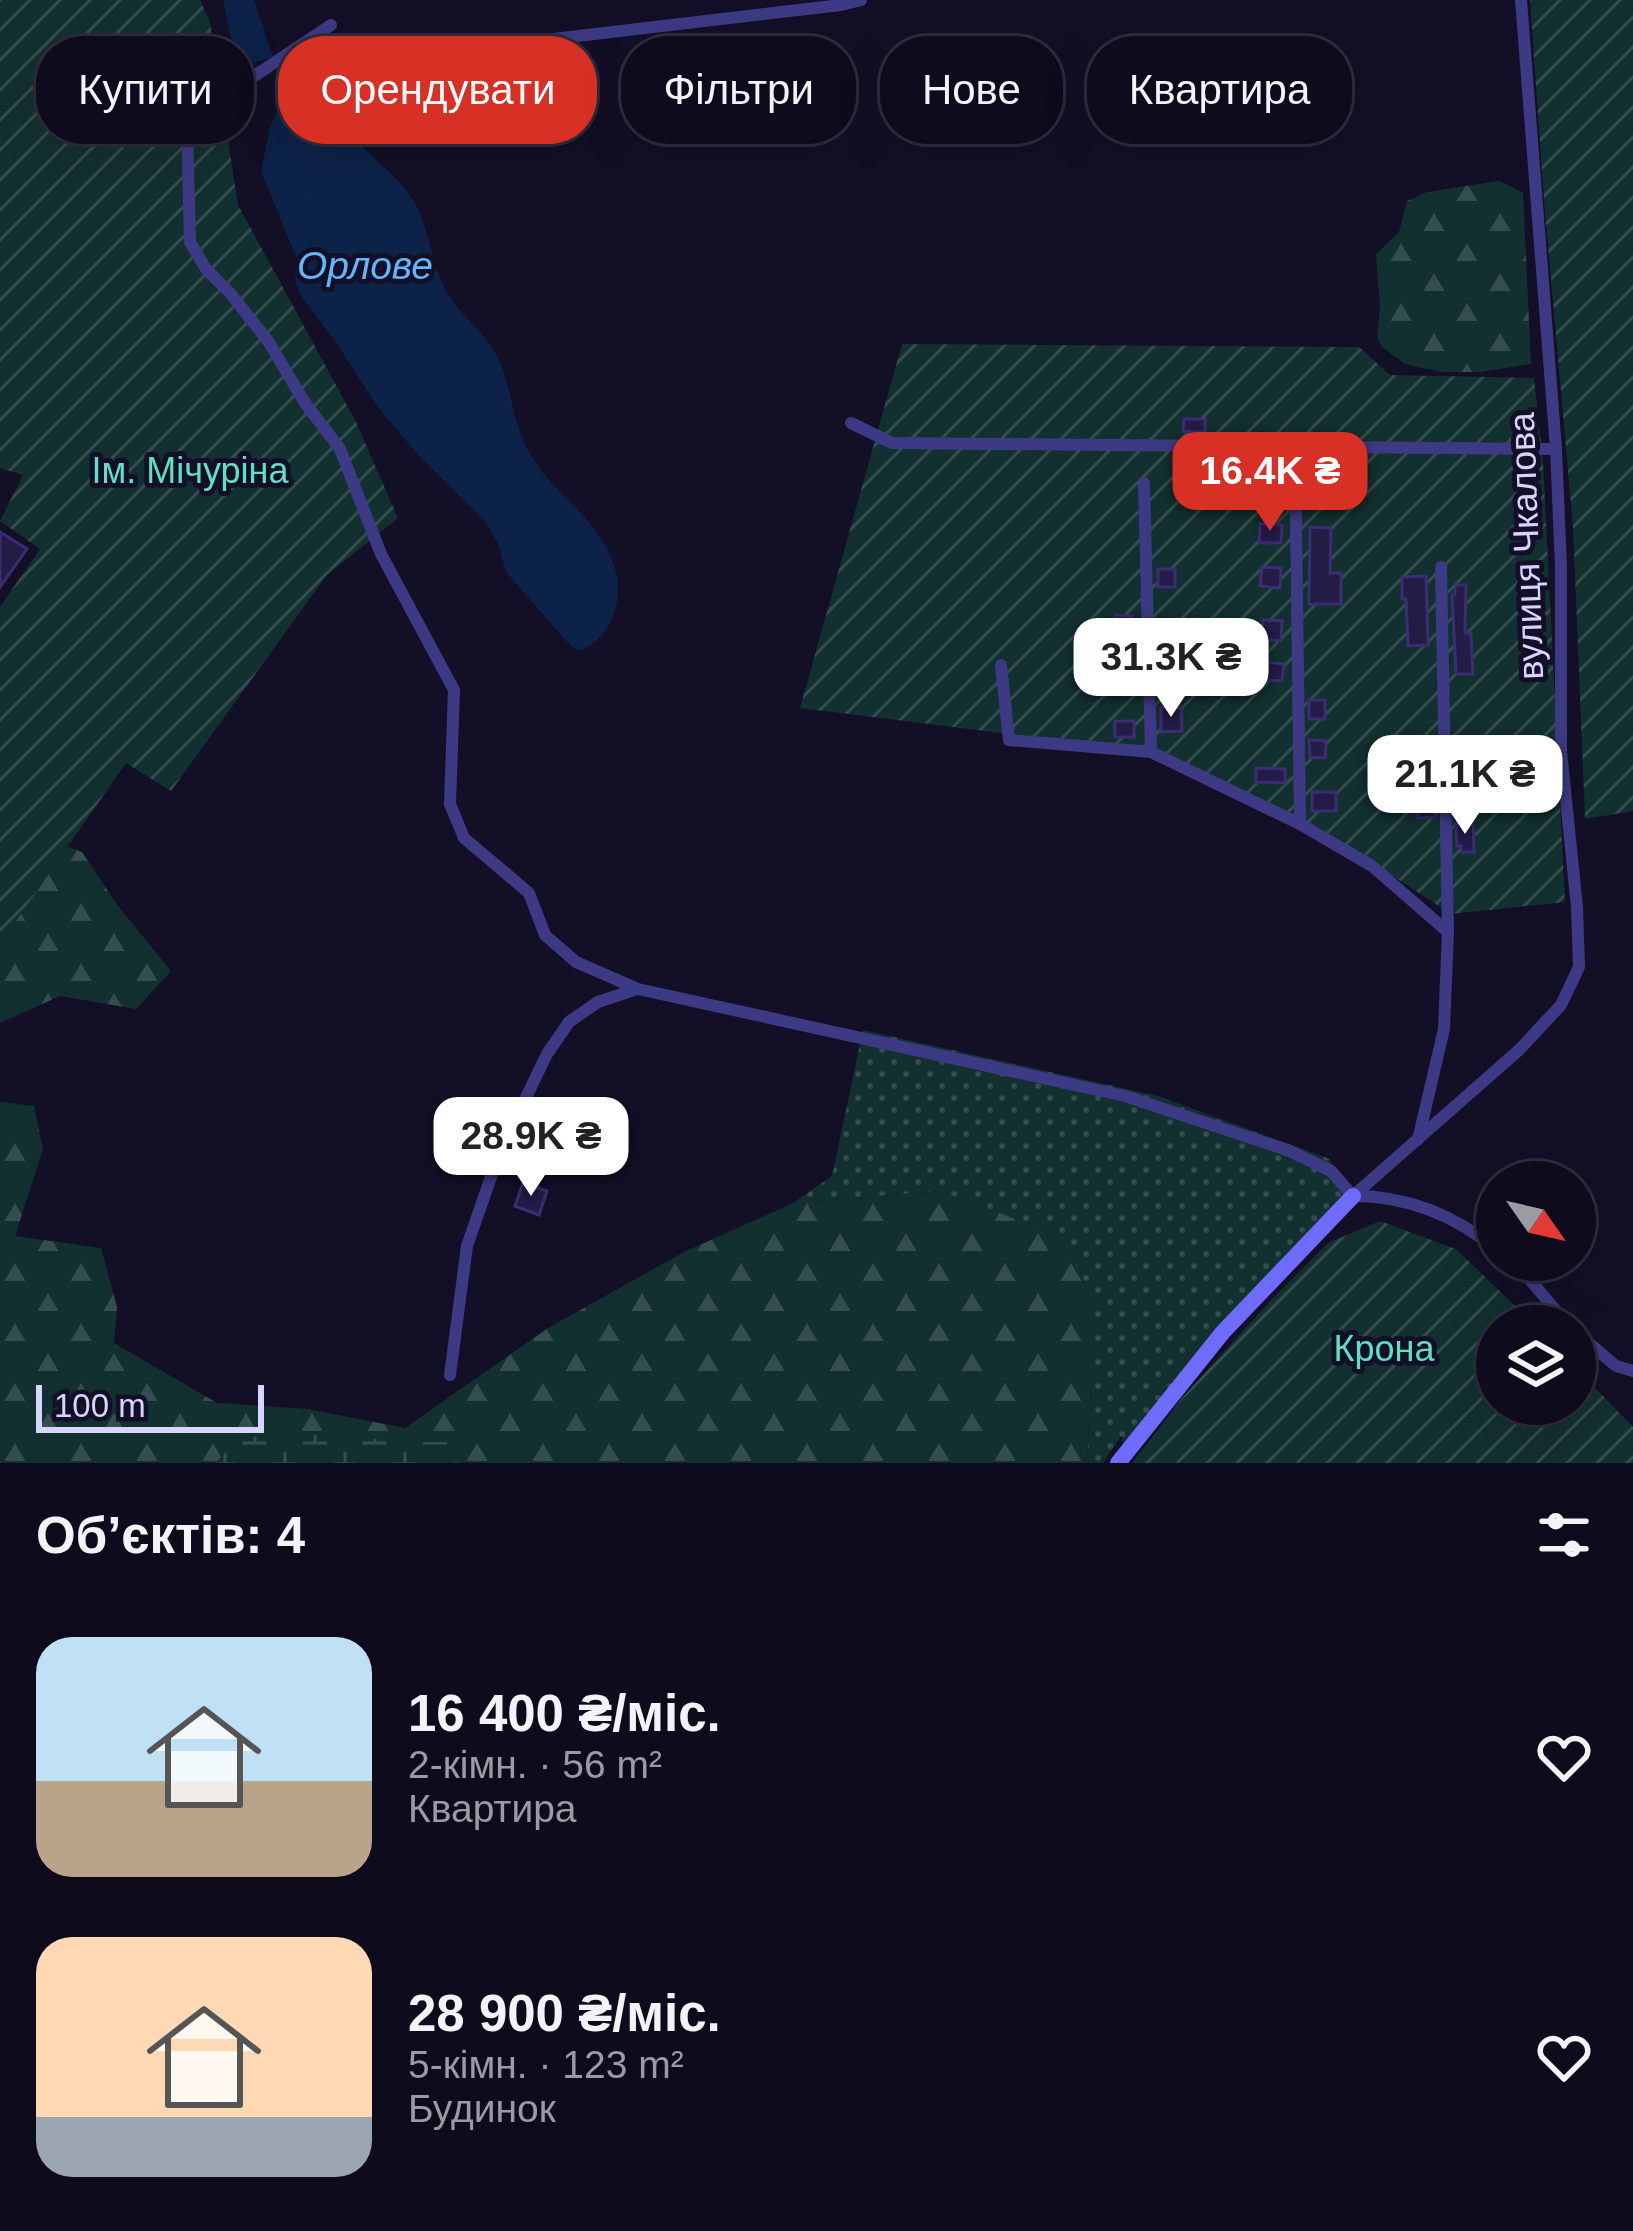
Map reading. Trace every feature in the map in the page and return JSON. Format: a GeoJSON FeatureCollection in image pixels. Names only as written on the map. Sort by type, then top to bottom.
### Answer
{"type":"FeatureCollection","features":[{"type":"Feature","properties":{"kind":"street"},"geometry":{"type":"LineString","coordinates":[[578,36],[861,0]]}},
{"type":"Feature","properties":{"kind":"street","name":"вулиця Чкалова"},"geometry":{"type":"LineString","coordinates":[[1353,1196],[1519,1050],[1561,1005],[1579,967],[1561,751],[1556,449],[1521,0]]}},
{"type":"Feature","properties":{"kind":"street"},"geometry":{"type":"LineString","coordinates":[[332,25],[247,81],[181,93],[187,125],[190,242],[206,269],[268,341],[305,403],[340,449],[381,554],[454,690],[450,804],[464,838],[529,893],[545,935],[576,962],[638,988],[1124,1096],[1290,1151],[1331,1172],[1353,1196]]}},
{"type":"Feature","properties":{"kind":"street"},"geometry":{"type":"LineString","coordinates":[[851,423],[892,443],[1556,449]]}},
{"type":"Feature","properties":{"kind":"street"},"geometry":{"type":"LineString","coordinates":[[1295,446],[1300,824]]}},
{"type":"Feature","properties":{"kind":"street"},"geometry":{"type":"LineString","coordinates":[[1144,483],[1151,752]]}},
{"type":"Feature","properties":{"kind":"street"},"geometry":{"type":"LineString","coordinates":[[1418,1140],[1444,1029],[1448,932],[1441,567]]}},
{"type":"Feature","properties":{"kind":"street"},"geometry":{"type":"LineString","coordinates":[[1001,665],[1009,740],[1151,752],[1300,824],[1372,866],[1448,932]]}},
{"type":"Feature","properties":{"kind":"street"},"geometry":{"type":"LineString","coordinates":[[450,1375],[467,1246],[500,1151],[547,1054],[569,1022],[598,1002],[638,988]]}},
{"type":"Feature","properties":{"kind":"street"},"geometry":{"type":"LineString","coordinates":[[1118,1463],[1223,1332],[1353,1196],[1384,1196],[1421,1206],[1476,1233]]}},
{"type":"Feature","properties":{"kind":"street"},"geometry":{"type":"LineString","coordinates":[[1531,1281],[1552,1305]]}},
{"type":"Feature","properties":{"kind":"street"},"geometry":{"type":"LineString","coordinates":[[1596,1349],[1616,1366],[1633,1371]]}},
{"type":"Feature","properties":{"kind":"green space","name":"Ім. Мічуріна"},"geometry":{"type":"Polygon","coordinates":[[[0,0],[200,0],[212,36],[36,36],[36,144],[229,144],[238,205],[355,420],[398,518],[327,575],[171,791],[126,763],[0,944],[0,607],[40,549],[0,521],[23,475],[0,468],[0,0]]]}},
{"type":"Feature","properties":{"kind":"green space"},"geometry":{"type":"Polygon","coordinates":[[[1530,0],[1633,0],[1633,811],[1585,819],[1573,527],[1530,0]]]}},
{"type":"Feature","properties":{"kind":"green space"},"geometry":{"type":"Polygon","coordinates":[[[1499,181],[1523,193],[1531,364],[1441,372],[1405,364],[1377,338],[1376,254],[1399,232],[1407,201],[1427,192],[1499,181]]]}},
{"type":"Feature","properties":{"kind":"green space"},"geometry":{"type":"Polygon","coordinates":[[[902,344],[1359,347],[1390,375],[1534,378],[1543,461],[1565,902],[1451,914],[1321,829],[1156,748],[800,708],[902,344]]]}},
{"type":"Feature","properties":{"kind":"green space"},"geometry":{"type":"Polygon","coordinates":[[[5,824],[82,852],[171,971],[136,1009],[60,996],[0,1023],[0,832],[5,824]]]}},
{"type":"Feature","properties":{"kind":"green space"},"geometry":{"type":"Polygon","coordinates":[[[863,1030],[1158,1096],[1330,1159],[1344,1196],[1125,1448],[1121,1436],[1103,1463],[1083,1463],[1095,1316],[940,1191],[793,1203],[832,1176],[863,1030]]]}},
{"type":"Feature","properties":{"kind":"green space"},"geometry":{"type":"Polygon","coordinates":[[[0,1102],[34,1106],[43,1149],[15,1236],[101,1248],[117,1307],[114,1343],[217,1403],[308,1409],[405,1428],[548,1328],[684,1252],[793,1203],[940,1191],[1066,1238],[1095,1316],[1087,1455],[1083,1463],[0,1463],[0,1102]]]}},
{"type":"Feature","properties":{"kind":"green space","name":"Крона"},"geometry":{"type":"Polygon","coordinates":[[[1380,1221],[1456,1249],[1476,1268],[1476,1281],[1489,1281],[1514,1305],[1476,1305],[1476,1425],[1596,1425],[1596,1389],[1633,1427],[1633,1463],[1132,1463],[1182,1398],[1328,1243],[1380,1221]]]}},
{"type":"Feature","properties":{"kind":"green space"},"geometry":{"type":"Polygon","coordinates":[[[303,1434],[463,1442],[459,1463],[216,1463],[238,1438],[303,1434]]]}},
{"type":"Feature","properties":{"kind":"water"},"geometry":{"type":"Polygon","coordinates":[[[223,0],[254,0],[273,57],[254,63],[254,36],[230,36],[223,0]]]}},
{"type":"Feature","properties":{"kind":"water","name":"Орлове"},"geometry":{"type":"Polygon","coordinates":[[[276,114],[278,144],[361,144],[412,198],[447,293],[498,357],[529,452],[591,524],[611,557],[618,588],[615,611],[605,631],[588,647],[578,651],[567,642],[506,572],[484,520],[377,406],[300,294],[296,257],[261,171],[276,114]]]}},
{"type":"Feature","properties":{"kind":"building"},"geometry":{"type":"Polygon","coordinates":[[[1184,419],[1205,419],[1205,432],[1183,431],[1184,419]]]}},
{"type":"Feature","properties":{"kind":"building"},"geometry":{"type":"Polygon","coordinates":[[[1260,524],[1282,525],[1281,543],[1259,543],[1260,524]]]}},
{"type":"Feature","properties":{"kind":"building"},"geometry":{"type":"Polygon","coordinates":[[[1310,527],[1331,528],[1330,573],[1341,573],[1341,604],[1309,604],[1310,527]]]}},
{"type":"Feature","properties":{"kind":"building"},"geometry":{"type":"Polygon","coordinates":[[[0,532],[27,549],[0,587],[0,532]]]}},
{"type":"Feature","properties":{"kind":"building"},"geometry":{"type":"Polygon","coordinates":[[[1262,567],[1281,568],[1280,588],[1260,586],[1262,567]]]}},
{"type":"Feature","properties":{"kind":"building"},"geometry":{"type":"Polygon","coordinates":[[[1158,569],[1175,569],[1175,587],[1158,587],[1158,569]]]}},
{"type":"Feature","properties":{"kind":"building"},"geometry":{"type":"Polygon","coordinates":[[[1426,576],[1428,645],[1408,646],[1402,577],[1426,576]]]}},
{"type":"Feature","properties":{"kind":"building"},"geometry":{"type":"Polygon","coordinates":[[[1455,585],[1466,585],[1465,633],[1471,633],[1473,674],[1456,674],[1455,585]]]}},
{"type":"Feature","properties":{"kind":"building"},"geometry":{"type":"Polygon","coordinates":[[[1115,615],[1132,616],[1131,634],[1114,633],[1115,615]]]}},
{"type":"Feature","properties":{"kind":"building"},"geometry":{"type":"Polygon","coordinates":[[[1263,620],[1282,621],[1281,641],[1262,639],[1263,620]]]}},
{"type":"Feature","properties":{"kind":"building"},"geometry":{"type":"Polygon","coordinates":[[[1265,662],[1284,664],[1282,681],[1263,680],[1265,662]]]}},
{"type":"Feature","properties":{"kind":"building"},"geometry":{"type":"Polygon","coordinates":[[[1179,664],[1179,681],[1162,681],[1161,665],[1179,664]]]}},
{"type":"Feature","properties":{"kind":"building"},"geometry":{"type":"Polygon","coordinates":[[[1116,665],[1133,665],[1134,689],[1116,689],[1116,665]]]}},
{"type":"Feature","properties":{"kind":"building"},"geometry":{"type":"Polygon","coordinates":[[[1309,700],[1325,700],[1325,719],[1309,719],[1309,700]]]}},
{"type":"Feature","properties":{"kind":"building"},"geometry":{"type":"Polygon","coordinates":[[[1161,708],[1181,708],[1182,731],[1161,732],[1161,708]]]}},
{"type":"Feature","properties":{"kind":"building"},"geometry":{"type":"Polygon","coordinates":[[[1115,721],[1134,721],[1134,737],[1115,737],[1115,721]]]}},
{"type":"Feature","properties":{"kind":"building"},"geometry":{"type":"Polygon","coordinates":[[[1309,740],[1326,741],[1325,758],[1310,757],[1309,740]]]}},
{"type":"Feature","properties":{"kind":"building"},"geometry":{"type":"Polygon","coordinates":[[[1414,742],[1431,742],[1431,758],[1414,758],[1414,742]]]}},
{"type":"Feature","properties":{"kind":"building"},"geometry":{"type":"Polygon","coordinates":[[[1256,768],[1285,769],[1285,783],[1256,782],[1256,768]]]}},
{"type":"Feature","properties":{"kind":"building"},"geometry":{"type":"Polygon","coordinates":[[[1418,787],[1435,787],[1435,817],[1418,818],[1418,787]]]}},
{"type":"Feature","properties":{"kind":"building"},"geometry":{"type":"Polygon","coordinates":[[[1312,792],[1336,792],[1336,811],[1312,811],[1312,792]]]}},
{"type":"Feature","properties":{"kind":"building"},"geometry":{"type":"Polygon","coordinates":[[[1473,823],[1474,852],[1461,852],[1456,824],[1473,823]]]}},
{"type":"Feature","properties":{"kind":"building"},"geometry":{"type":"Polygon","coordinates":[[[444,1112],[474,1116],[471,1137],[441,1133],[444,1112]]]}},
{"type":"Feature","properties":{"kind":"building"},"geometry":{"type":"Polygon","coordinates":[[[523,1183],[547,1191],[539,1215],[515,1206],[523,1183]]]}}]}
